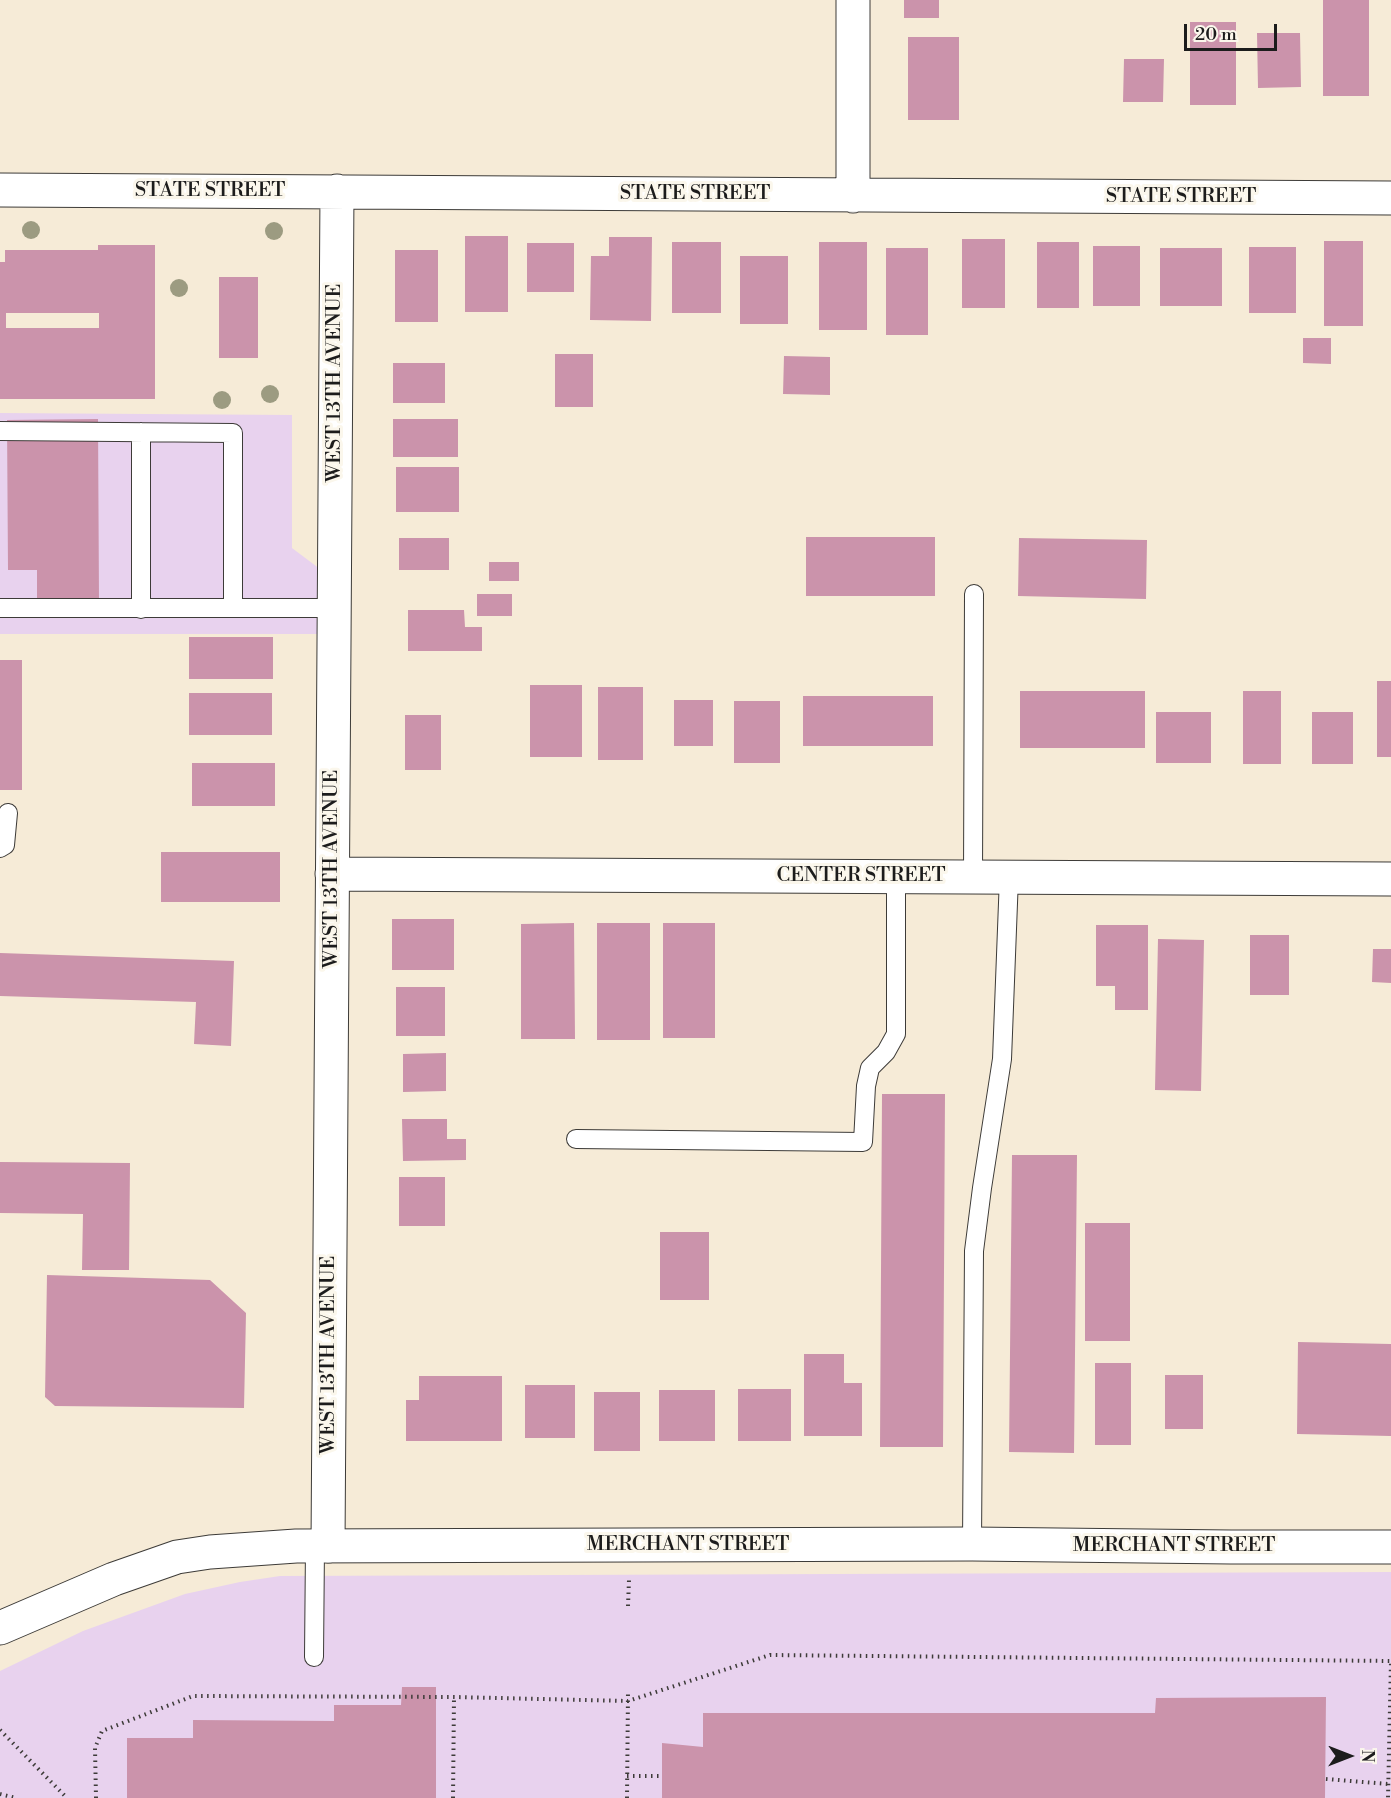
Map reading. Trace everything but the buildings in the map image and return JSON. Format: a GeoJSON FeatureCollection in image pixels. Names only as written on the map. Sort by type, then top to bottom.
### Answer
{"type":"FeatureCollection","features":[{"type":"Feature","properties":{"kind":"street"},"geometry":{"type":"LineString","coordinates":[[853,0],[853,196]]}},
{"type":"Feature","properties":{"kind":"street","name":"STATE STREET"},"geometry":{"type":"LineString","coordinates":[[0,190],[1391,198]]}},
{"type":"Feature","properties":{"kind":"street","name":"WEST 13TH AVENUE"},"geometry":{"type":"LineString","coordinates":[[322,1546],[332,874],[337,191]]}},
{"type":"Feature","properties":{"kind":"street","name":"CENTER STREET"},"geometry":{"type":"LineString","coordinates":[[332,874],[1391,879]]}},
{"type":"Feature","properties":{"kind":"street","name":"MERCHANT STREET"},"geometry":{"type":"LineString","coordinates":[[0,1628],[114,1579],[177,1557],[210,1552],[322,1546],[972,1544],[1391,1547]]}},
{"type":"Feature","properties":{"kind":"lane"},"geometry":{"type":"LineString","coordinates":[[0,431],[233,433],[233,608]]}},
{"type":"Feature","properties":{"kind":"lane"},"geometry":{"type":"LineString","coordinates":[[141,432],[141,609]]}},
{"type":"Feature","properties":{"kind":"lane"},"geometry":{"type":"LineString","coordinates":[[973,877],[974,594]]}},
{"type":"Feature","properties":{"kind":"lane"},"geometry":{"type":"LineString","coordinates":[[0,608],[333,608]]}},
{"type":"Feature","properties":{"kind":"lane"},"geometry":{"type":"LineString","coordinates":[[0,848],[5,845],[8,813]]}},
{"type":"Feature","properties":{"kind":"lane"},"geometry":{"type":"LineString","coordinates":[[576,1139],[863,1142],[866,1086],[870,1068],[886,1052],[896,1034],[896,877]]}},
{"type":"Feature","properties":{"kind":"lane"},"geometry":{"type":"LineString","coordinates":[[972,1544],[974,1251],[981,1188],[1002,1059],[1009,878]]}},
{"type":"Feature","properties":{"kind":"lane"},"geometry":{"type":"LineString","coordinates":[[314,1657],[322,1546]]}},
{"type":"Feature","properties":{"kind":"path"},"geometry":{"type":"LineString","coordinates":[[628,1606],[629,1580]]}},
{"type":"Feature","properties":{"kind":"path"},"geometry":{"type":"LineString","coordinates":[[96,1798],[95,1748],[102,1731],[193,1696],[454,1697],[628,1701],[770,1655],[1391,1662],[1388,1798]]}},
{"type":"Feature","properties":{"kind":"path"},"geometry":{"type":"LineString","coordinates":[[627,1798],[628,1692]]}},
{"type":"Feature","properties":{"kind":"path"},"geometry":{"type":"LineString","coordinates":[[453,1798],[454,1697]]}},
{"type":"Feature","properties":{"kind":"path"},"geometry":{"type":"LineString","coordinates":[[0,1730],[67,1798]]}},
{"type":"Feature","properties":{"kind":"path"},"geometry":{"type":"LineString","coordinates":[[627,1776],[662,1776]]}},
{"type":"Feature","properties":{"kind":"path"},"geometry":{"type":"LineString","coordinates":[[1326,1779],[1388,1784]]}},
{"type":"Feature","properties":{"kind":"path"},"geometry":{"type":"LineString","coordinates":[[0,1794],[16,1798]]}},
{"type":"Feature","properties":{"kind":"shaded area"},"geometry":{"type":"Polygon","coordinates":[[[0,413],[292,415],[292,548],[320,569],[320,634],[0,634],[0,413]]]}},
{"type":"Feature","properties":{"kind":"shaded area"},"geometry":{"type":"Polygon","coordinates":[[[1391,1572],[1391,1798],[0,1798],[0,1671],[83,1631],[185,1594],[240,1582],[280,1576],[1391,1572]]]}}]}
